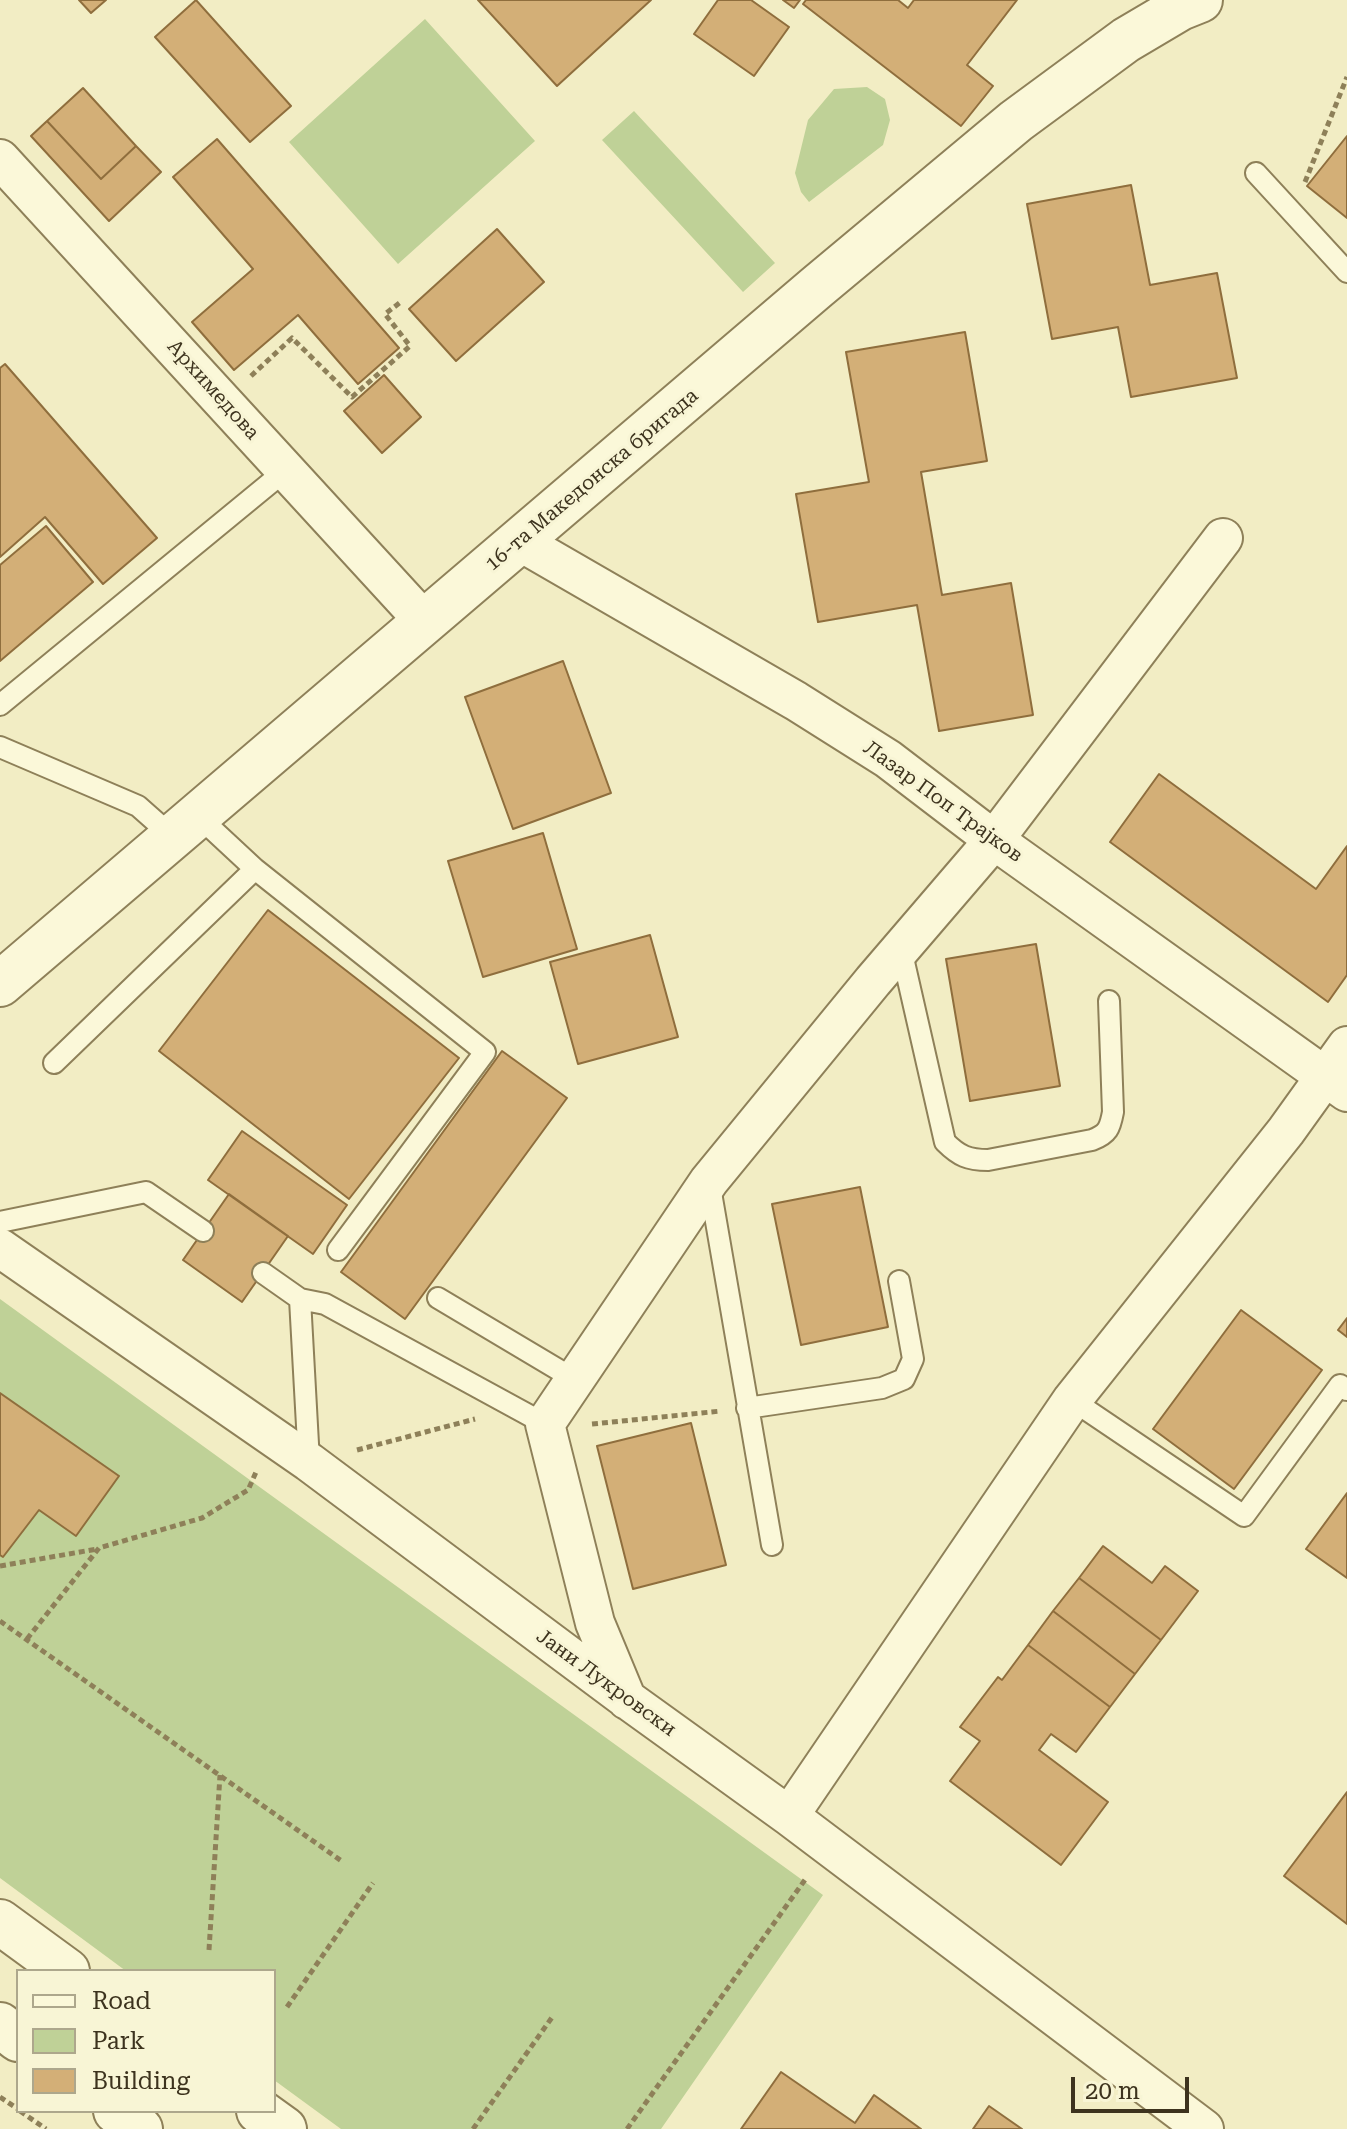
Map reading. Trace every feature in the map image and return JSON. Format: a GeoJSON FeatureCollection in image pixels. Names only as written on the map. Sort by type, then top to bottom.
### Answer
{"type":"FeatureCollection","features":[{"type":"Feature","properties":{"kind":"street","name":"16-та Македонска бригада"},"geometry":{"type":"LineString","coordinates":[[0,984],[1016,121],[1126,40],[1180,8],[1200,0]]}},
{"type":"Feature","properties":{"kind":"street","name":"Архимедова"},"geometry":{"type":"LineString","coordinates":[[0,159],[425,622]]}},
{"type":"Feature","properties":{"kind":"street"},"geometry":{"type":"LineString","coordinates":[[628,1700],[595,1623],[545,1424],[709,1181],[994,840],[1223,538]]}},
{"type":"Feature","properties":{"kind":"street","name":"Лазар Поп Трајков"},"geometry":{"type":"LineString","coordinates":[[519,541],[796,701],[888,759],[994,840],[1340,1072]]}},
{"type":"Feature","properties":{"kind":"street"},"geometry":{"type":"LineString","coordinates":[[789,1816],[1072,1400],[1286,1131],[1340,1072]]}},
{"type":"Feature","properties":{"kind":"street","name":"Јани Лукровски"},"geometry":{"type":"LineString","coordinates":[[0,1248],[309,1462],[789,1816],[1204,2129]]}},
{"type":"Feature","properties":{"kind":"street"},"geometry":{"type":"LineString","coordinates":[[0,1922],[64,1969]]}},
{"type":"Feature","properties":{"kind":"street"},"geometry":{"type":"LineString","coordinates":[[0,2025],[16,2037]]}},
{"type":"Feature","properties":{"kind":"street"},"geometry":{"type":"LineString","coordinates":[[262,2113],[284,2129]]}},
{"type":"Feature","properties":{"kind":"lane"},"geometry":{"type":"LineString","coordinates":[[1256,173],[1347,272]]}},
{"type":"Feature","properties":{"kind":"lane"},"geometry":{"type":"LineString","coordinates":[[0,705],[286,470]]}},
{"type":"Feature","properties":{"kind":"lane"},"geometry":{"type":"LineString","coordinates":[[0,747],[186,827],[255,869],[485,1052],[338,1250]]}},
{"type":"Feature","properties":{"kind":"lane"},"geometry":{"type":"LineString","coordinates":[[54,1063],[255,869]]}},
{"type":"Feature","properties":{"kind":"lane"},"geometry":{"type":"LineString","coordinates":[[901,949],[945,1142],[957,1154],[970,1160],[988,1160],[1105,1135],[1111,1126],[1113,1112],[1109,1001]]}},
{"type":"Feature","properties":{"kind":"lane"},"geometry":{"type":"LineString","coordinates":[[709,1181],[772,1545]]}},
{"type":"Feature","properties":{"kind":"lane"},"geometry":{"type":"LineString","coordinates":[[0,1222],[146,1192],[203,1231]]}},
{"type":"Feature","properties":{"kind":"lane"},"geometry":{"type":"LineString","coordinates":[[263,1273],[300,1299],[325,1304],[545,1424]]}},
{"type":"Feature","properties":{"kind":"lane"},"geometry":{"type":"LineString","coordinates":[[747,1408],[882,1388],[904,1379],[913,1359],[899,1281]]}},
{"type":"Feature","properties":{"kind":"lane"},"geometry":{"type":"LineString","coordinates":[[438,1298],[574,1379]]}},
{"type":"Feature","properties":{"kind":"lane"},"geometry":{"type":"LineString","coordinates":[[300,1299],[309,1462]]}},
{"type":"Feature","properties":{"kind":"lane"},"geometry":{"type":"LineString","coordinates":[[1072,1400],[1244,1516],[1340,1385],[1347,1390]]}},
{"type":"Feature","properties":{"kind":"path"},"geometry":{"type":"LineString","coordinates":[[1292,212],[1347,77]]}},
{"type":"Feature","properties":{"kind":"path"},"geometry":{"type":"LineString","coordinates":[[224,401],[292,338],[352,397],[410,346],[385,314],[402,301]]}},
{"type":"Feature","properties":{"kind":"path"},"geometry":{"type":"LineString","coordinates":[[309,1462],[485,1416],[545,1424],[599,1424],[747,1408]]}},
{"type":"Feature","properties":{"kind":"path"},"geometry":{"type":"LineString","coordinates":[[0,1566],[99,1548],[202,1518],[248,1490],[271,1437]]}},
{"type":"Feature","properties":{"kind":"path"},"geometry":{"type":"LineString","coordinates":[[27,1639],[99,1548]]}},
{"type":"Feature","properties":{"kind":"path"},"geometry":{"type":"LineString","coordinates":[[0,1621],[343,1862]]}},
{"type":"Feature","properties":{"kind":"path"},"geometry":{"type":"LineString","coordinates":[[209,1950],[220,1775]]}},
{"type":"Feature","properties":{"kind":"path"},"geometry":{"type":"LineString","coordinates":[[627,2129],[828,1847]]}},
{"type":"Feature","properties":{"kind":"path"},"geometry":{"type":"LineString","coordinates":[[287,2007],[373,1883]]}},
{"type":"Feature","properties":{"kind":"path"},"geometry":{"type":"LineString","coordinates":[[473,2129],[553,2016]]}},
{"type":"Feature","properties":{"kind":"path"},"geometry":{"type":"LineString","coordinates":[[23,2113],[46,2129]]}},
{"type":"Feature","properties":{"kind":"green space"},"geometry":{"type":"Polygon","coordinates":[[[425,19],[535,141],[398,264],[289,142],[425,19]]]}},
{"type":"Feature","properties":{"kind":"green space"},"geometry":{"type":"Polygon","coordinates":[[[867,87],[885,99],[890,120],[883,145],[809,202],[801,192],[795,173],[808,120],[834,89],[867,87]]]}},
{"type":"Feature","properties":{"kind":"green space"},"geometry":{"type":"Polygon","coordinates":[[[634,111],[775,263],[743,292],[602,140],[634,111]]]}},
{"type":"Feature","properties":{"kind":"green space"},"geometry":{"type":"Polygon","coordinates":[[[0,1299],[823,1895],[661,2129],[341,2129],[276,2081],[276,1969],[123,1969],[0,1878],[0,1299]]]}},
{"type":"Feature","properties":{"kind":"building"},"geometry":{"type":"Polygon","coordinates":[[[79,0],[106,0],[91,13],[79,0]]]}},
{"type":"Feature","properties":{"kind":"building"},"geometry":{"type":"Polygon","coordinates":[[[196,0],[291,106],[250,142],[155,37],[196,0]]]}},
{"type":"Feature","properties":{"kind":"building"},"geometry":{"type":"Polygon","coordinates":[[[478,0],[651,0],[557,86],[478,0]]]}},
{"type":"Feature","properties":{"kind":"building"},"geometry":{"type":"Polygon","coordinates":[[[718,0],[751,0],[789,27],[754,76],[694,34],[718,0]]]}},
{"type":"Feature","properties":{"kind":"building"},"geometry":{"type":"Polygon","coordinates":[[[783,0],[800,0],[794,8],[783,0]]]}},
{"type":"Feature","properties":{"kind":"building"},"geometry":{"type":"Polygon","coordinates":[[[806,0],[898,0],[908,8],[914,0],[1017,0],[967,65],[993,86],[961,126],[803,4],[806,0]]]}},
{"type":"Feature","properties":{"kind":"building"},"geometry":{"type":"Polygon","coordinates":[[[83,88],[136,146],[101,179],[47,121],[83,88]]]}},
{"type":"Feature","properties":{"kind":"building"},"geometry":{"type":"Polygon","coordinates":[[[47,121],[101,179],[136,146],[161,172],[109,221],[31,136],[47,121]]]}},
{"type":"Feature","properties":{"kind":"building"},"geometry":{"type":"Polygon","coordinates":[[[1347,136],[1347,218],[1307,186],[1347,136]]]}},
{"type":"Feature","properties":{"kind":"building"},"geometry":{"type":"Polygon","coordinates":[[[217,139],[399,348],[358,384],[298,315],[234,370],[192,322],[253,269],[173,177],[217,139]]]}},
{"type":"Feature","properties":{"kind":"building"},"geometry":{"type":"Polygon","coordinates":[[[1131,185],[1150,285],[1217,273],[1237,378],[1131,397],[1118,327],[1052,339],[1027,204],[1131,185]]]}},
{"type":"Feature","properties":{"kind":"building"},"geometry":{"type":"Polygon","coordinates":[[[497,229],[544,282],[456,361],[409,309],[497,229]]]}},
{"type":"Feature","properties":{"kind":"building"},"geometry":{"type":"Polygon","coordinates":[[[965,332],[987,461],[921,472],[942,595],[1011,583],[1033,715],[939,731],[917,605],[818,622],[796,494],[869,482],[846,352],[965,332]]]}},
{"type":"Feature","properties":{"kind":"building"},"geometry":{"type":"Polygon","coordinates":[[[5,364],[157,538],[103,584],[45,517],[0,557],[0,368],[5,364]]]}},
{"type":"Feature","properties":{"kind":"building"},"geometry":{"type":"Polygon","coordinates":[[[384,375],[421,417],[382,453],[344,411],[384,375]]]}},
{"type":"Feature","properties":{"kind":"building"},"geometry":{"type":"Polygon","coordinates":[[[46,526],[93,582],[0,661],[0,565],[46,526]]]}},
{"type":"Feature","properties":{"kind":"building"},"geometry":{"type":"Polygon","coordinates":[[[563,661],[611,793],[513,829],[465,697],[563,661]]]}},
{"type":"Feature","properties":{"kind":"building"},"geometry":{"type":"Polygon","coordinates":[[[1159,774],[1316,889],[1347,846],[1347,975],[1328,1002],[1110,842],[1159,774]]]}},
{"type":"Feature","properties":{"kind":"building"},"geometry":{"type":"Polygon","coordinates":[[[543,833],[577,949],[483,977],[448,861],[543,833]]]}},
{"type":"Feature","properties":{"kind":"building"},"geometry":{"type":"Polygon","coordinates":[[[268,910],[459,1058],[349,1199],[159,1051],[268,910]]]}},
{"type":"Feature","properties":{"kind":"building"},"geometry":{"type":"Polygon","coordinates":[[[650,935],[678,1037],[578,1064],[550,962],[650,935]]]}},
{"type":"Feature","properties":{"kind":"building"},"geometry":{"type":"Polygon","coordinates":[[[1036,944],[1060,1086],[970,1101],[946,959],[1036,944]]]}},
{"type":"Feature","properties":{"kind":"building"},"geometry":{"type":"Polygon","coordinates":[[[502,1051],[567,1098],[405,1319],[341,1272],[502,1051]]]}},
{"type":"Feature","properties":{"kind":"building"},"geometry":{"type":"Polygon","coordinates":[[[242,1131],[347,1205],[313,1254],[208,1180],[242,1131]]]}},
{"type":"Feature","properties":{"kind":"building"},"geometry":{"type":"Polygon","coordinates":[[[860,1187],[888,1327],[801,1345],[772,1204],[860,1187]]]}},
{"type":"Feature","properties":{"kind":"building"},"geometry":{"type":"Polygon","coordinates":[[[229,1194],[288,1236],[242,1302],[183,1260],[229,1194]]]}},
{"type":"Feature","properties":{"kind":"building"},"geometry":{"type":"Polygon","coordinates":[[[1241,1310],[1322,1370],[1234,1489],[1153,1429],[1241,1310]]]}},
{"type":"Feature","properties":{"kind":"building"},"geometry":{"type":"Polygon","coordinates":[[[1347,1318],[1347,1337],[1338,1330],[1347,1318]]]}},
{"type":"Feature","properties":{"kind":"building"},"geometry":{"type":"Polygon","coordinates":[[[0,1393],[119,1476],[76,1536],[39,1510],[3,1557],[0,1555],[0,1393]]]}},
{"type":"Feature","properties":{"kind":"building"},"geometry":{"type":"Polygon","coordinates":[[[691,1423],[726,1565],[633,1589],[597,1446],[691,1423]]]}},
{"type":"Feature","properties":{"kind":"building"},"geometry":{"type":"Polygon","coordinates":[[[1347,1493],[1347,1578],[1306,1549],[1347,1493]]]}},
{"type":"Feature","properties":{"kind":"building"},"geometry":{"type":"Polygon","coordinates":[[[1103,1546],[1152,1583],[1165,1566],[1198,1591],[1161,1640],[1079,1578],[1103,1546]]]}},
{"type":"Feature","properties":{"kind":"building"},"geometry":{"type":"Polygon","coordinates":[[[1079,1578],[1161,1640],[1135,1674],[1053,1611],[1079,1578]]]}},
{"type":"Feature","properties":{"kind":"building"},"geometry":{"type":"Polygon","coordinates":[[[1053,1611],[1135,1674],[1110,1707],[1028,1645],[1053,1611]]]}},
{"type":"Feature","properties":{"kind":"building"},"geometry":{"type":"Polygon","coordinates":[[[1028,1645],[1110,1707],[1076,1752],[1051,1734],[1039,1750],[1108,1802],[1061,1865],[950,1781],[980,1741],[960,1727],[998,1677],[1002,1680],[1028,1645]]]}},
{"type":"Feature","properties":{"kind":"building"},"geometry":{"type":"Polygon","coordinates":[[[1347,1792],[1347,1924],[1284,1876],[1347,1792]]]}},
{"type":"Feature","properties":{"kind":"building"},"geometry":{"type":"Polygon","coordinates":[[[781,2072],[855,2123],[874,2095],[921,2129],[741,2129],[781,2072]]]}},
{"type":"Feature","properties":{"kind":"building"},"geometry":{"type":"Polygon","coordinates":[[[989,2106],[1022,2129],[973,2129],[989,2106]]]}}]}
